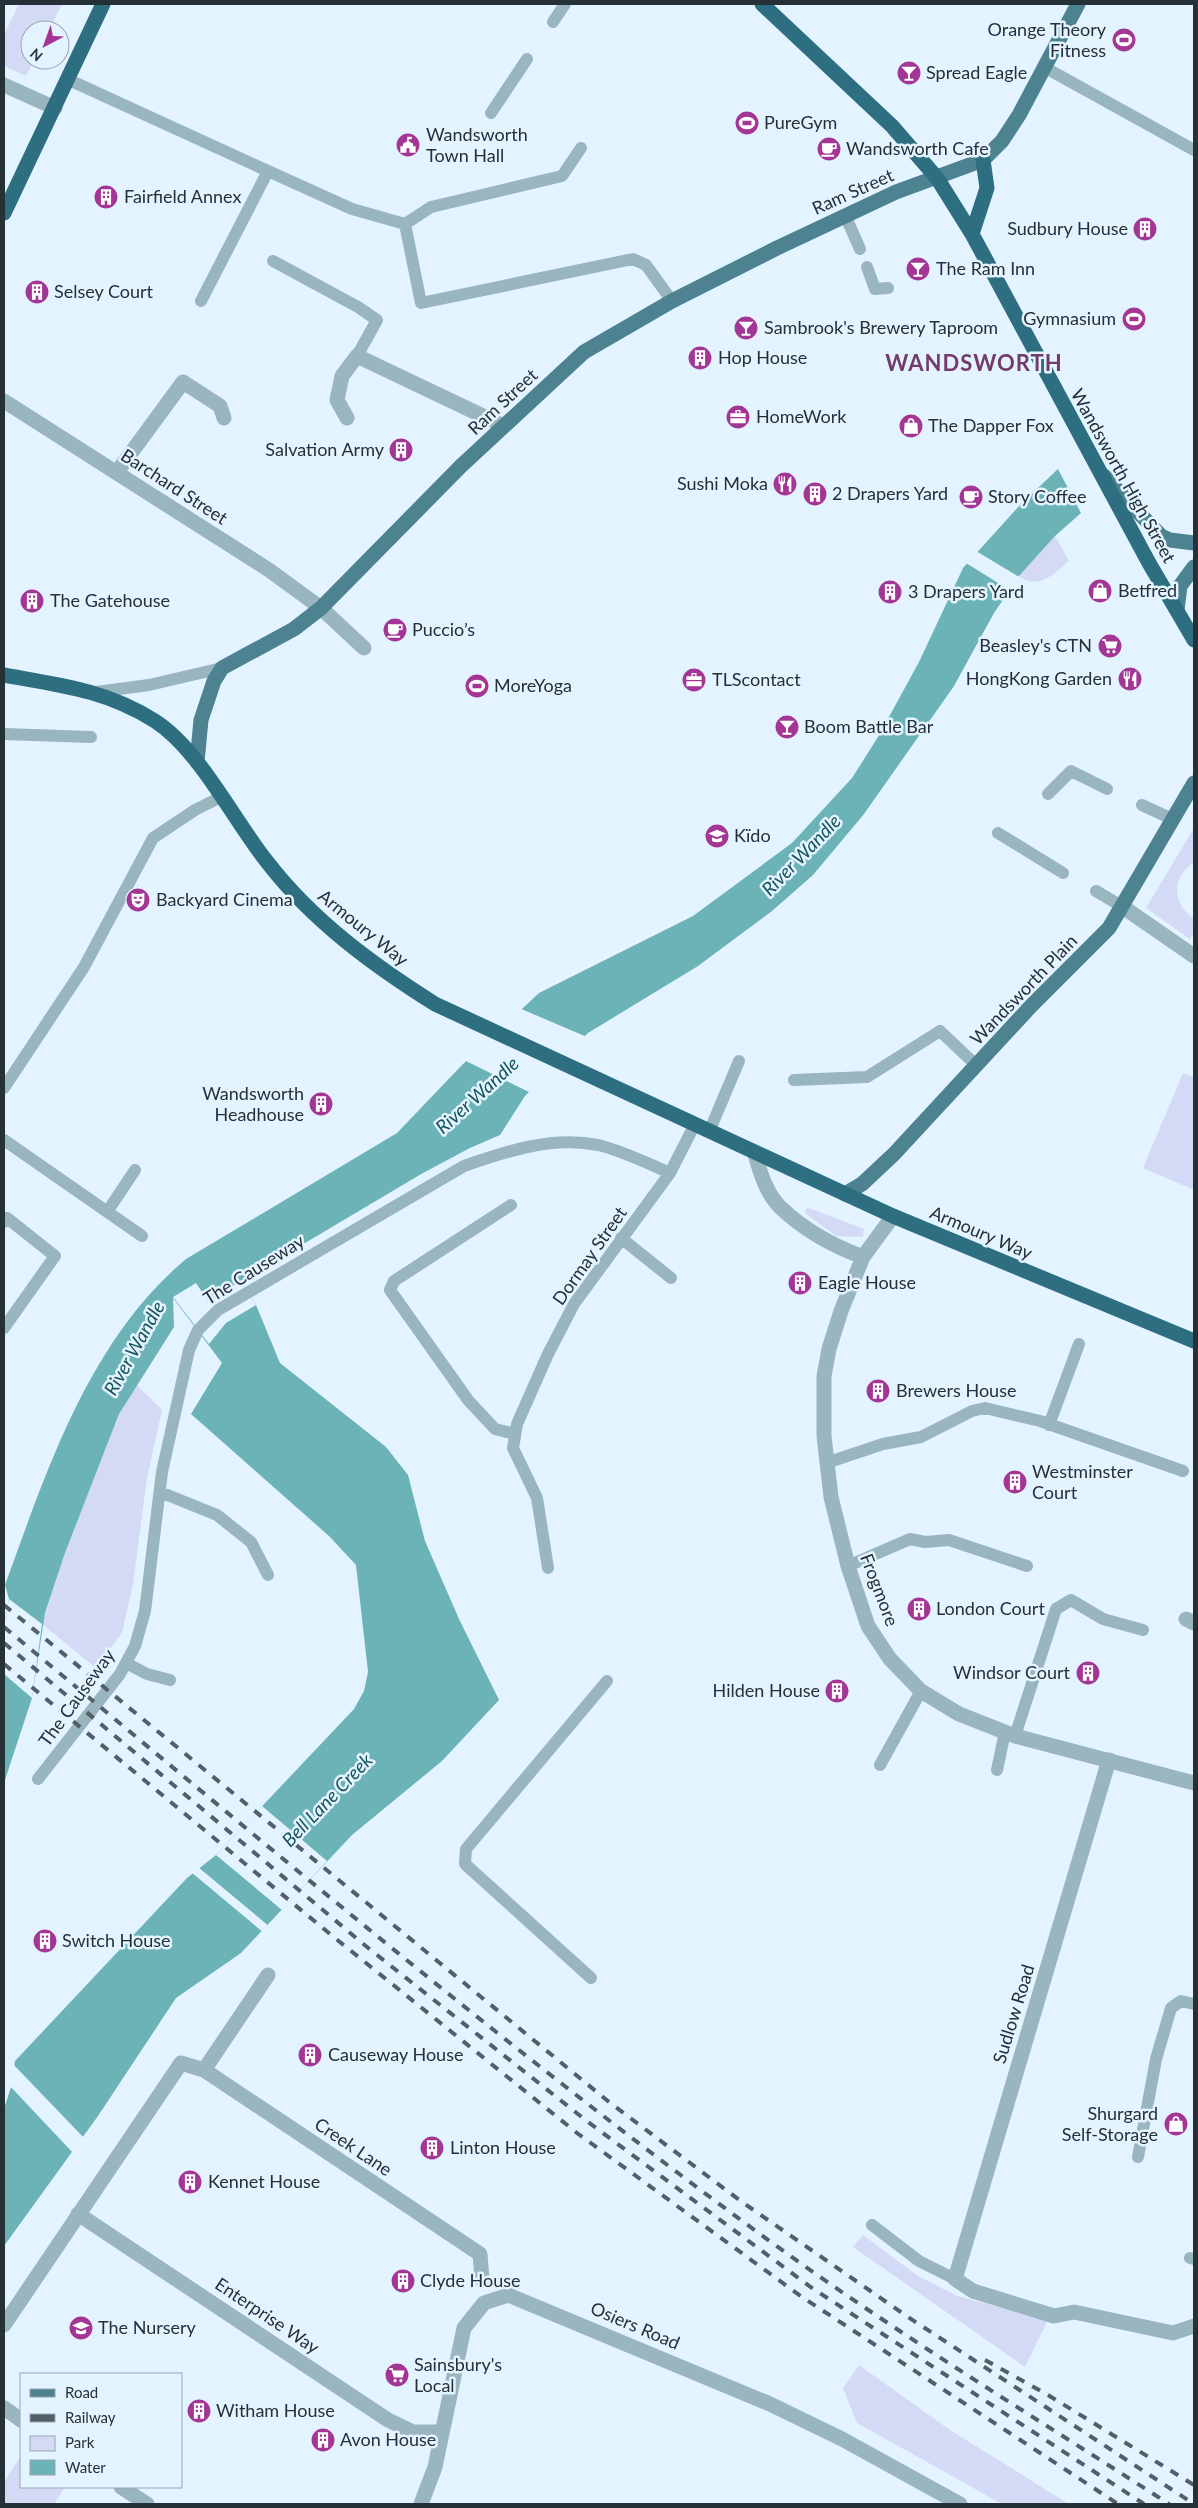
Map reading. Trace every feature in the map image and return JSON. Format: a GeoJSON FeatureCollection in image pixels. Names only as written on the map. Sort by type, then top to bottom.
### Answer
{"type":"FeatureCollection","features":[{"type":"Feature","properties":{"kind":"highway"},"geometry":{"type":"LineString","coordinates":[[4,213],[103,4]]}},
{"type":"Feature","properties":{"kind":"highway","name":"Wandsworth High Street"},"geometry":{"type":"LineString","coordinates":[[762,4],[892,126],[937,178],[972,234],[1194,640]]}},
{"type":"Feature","properties":{"kind":"highway"},"geometry":{"type":"LineString","coordinates":[[972,234],[987,188],[983,160]]}},
{"type":"Feature","properties":{"kind":"highway","name":"Armoury Way"},"geometry":{"type":"LineString","coordinates":[[4,675],[96,692],[156,722],[197,762],[268,864],[299,899],[342,940],[388,975],[435,1004],[694,1126],[893,1216],[1194,1341]]}},
{"type":"Feature","properties":{"kind":"main road"},"geometry":{"type":"LineString","coordinates":[[983,160],[1002,140],[1019,115],[1078,4]]}},
{"type":"Feature","properties":{"kind":"main road","name":"Ram Street"},"geometry":{"type":"LineString","coordinates":[[222,668],[294,629],[321,608],[504,426],[584,352],[672,301],[845,215],[896,192],[983,160]]}},
{"type":"Feature","properties":{"kind":"main road"},"geometry":{"type":"LineString","coordinates":[[1100,471],[1161,536],[1170,540],[1194,542]]}},
{"type":"Feature","properties":{"kind":"main road"},"geometry":{"type":"LineString","coordinates":[[1177,610],[1180,586],[1194,567]]}},
{"type":"Feature","properties":{"kind":"main road"},"geometry":{"type":"LineString","coordinates":[[197,762],[201,720],[214,681],[222,668]]}},
{"type":"Feature","properties":{"kind":"main road","name":"Wandsworth Plain"},"geometry":{"type":"LineString","coordinates":[[845,1194],[862,1184],[882,1166],[1031,1006],[1109,928],[1194,783]]}},
{"type":"Feature","properties":{"kind":"street"},"geometry":{"type":"LineString","coordinates":[[4,85],[55,108]]}},
{"type":"Feature","properties":{"kind":"street"},"geometry":{"type":"LineString","coordinates":[[347,418],[337,400],[342,376],[357,356],[504,426]]}},
{"type":"Feature","properties":{"kind":"street"},"geometry":{"type":"LineString","coordinates":[[117,472],[183,382],[220,406],[224,418]]}},
{"type":"Feature","properties":{"kind":"street","name":"Barchard Street"},"geometry":{"type":"LineString","coordinates":[[4,402],[269,570],[321,608],[364,648]]}},
{"type":"Feature","properties":{"kind":"street"},"geometry":{"type":"LineString","coordinates":[[1123,907],[1194,956]]}},
{"type":"Feature","properties":{"kind":"street"},"geometry":{"type":"LineString","coordinates":[[755,1154],[760,1175],[779,1206],[828,1242],[864,1257]]}},
{"type":"Feature","properties":{"kind":"street","name":"Frogmore"},"geometry":{"type":"LineString","coordinates":[[893,1216],[864,1257],[841,1311],[829,1349],[824,1376],[826,1463],[831,1497],[848,1566],[868,1626],[890,1659],[921,1691],[960,1714],[1010,1734],[1194,1784]]}},
{"type":"Feature","properties":{"kind":"street","name":"Sudlow Road"},"geometry":{"type":"LineString","coordinates":[[955,2279],[1109,1760]]}},
{"type":"Feature","properties":{"kind":"street"},"geometry":{"type":"LineString","coordinates":[[204,2070],[268,1975]]}},
{"type":"Feature","properties":{"kind":"street","name":"Creek Lane"},"geometry":{"type":"LineString","coordinates":[[78,2214],[180,2063],[204,2070],[480,2254],[482,2280]]}},
{"type":"Feature","properties":{"kind":"street"},"geometry":{"type":"LineString","coordinates":[[4,2326],[78,2214]]}},
{"type":"Feature","properties":{"kind":"street","name":"Enterprise Way"},"geometry":{"type":"LineString","coordinates":[[78,2214],[388,2420],[413,2432],[441,2432]]}},
{"type":"Feature","properties":{"kind":"street"},"geometry":{"type":"LineString","coordinates":[[955,2279],[973,2291],[1054,2316],[1074,2312],[1173,2333],[1194,2326]]}},
{"type":"Feature","properties":{"kind":"street","name":"Osiers Road"},"geometry":{"type":"LineString","coordinates":[[421,2504],[435,2467],[464,2328],[484,2303],[508,2295],[770,2404],[842,2439],[960,2504]]}},
{"type":"Feature","properties":{"kind":"street"},"geometry":{"type":"LineString","coordinates":[[4,2408],[20,2419]]}},
{"type":"Feature","properties":{"kind":"street"},"geometry":{"type":"LineString","coordinates":[[123,2488],[147,2504]]}},
{"type":"Feature","properties":{"kind":"lane"},"geometry":{"type":"LineString","coordinates":[[553,22],[565,4]]}},
{"type":"Feature","properties":{"kind":"lane"},"geometry":{"type":"LineString","coordinates":[[491,113],[527,59]]}},
{"type":"Feature","properties":{"kind":"lane"},"geometry":{"type":"LineString","coordinates":[[1044,67],[1194,150]]}},
{"type":"Feature","properties":{"kind":"lane"},"geometry":{"type":"LineString","coordinates":[[67,79],[352,209],[405,224]]}},
{"type":"Feature","properties":{"kind":"lane"},"geometry":{"type":"LineString","coordinates":[[405,224],[430,206],[562,176],[581,148]]}},
{"type":"Feature","properties":{"kind":"lane"},"geometry":{"type":"LineString","coordinates":[[201,301],[268,171]]}},
{"type":"Feature","properties":{"kind":"lane"},"geometry":{"type":"LineString","coordinates":[[845,215],[860,249]]}},
{"type":"Feature","properties":{"kind":"lane"},"geometry":{"type":"LineString","coordinates":[[405,224],[421,303],[633,259],[646,265],[672,301]]}},
{"type":"Feature","properties":{"kind":"lane"},"geometry":{"type":"LineString","coordinates":[[273,261],[377,320],[357,356]]}},
{"type":"Feature","properties":{"kind":"lane"},"geometry":{"type":"LineString","coordinates":[[867,267],[875,289],[888,288]]}},
{"type":"Feature","properties":{"kind":"lane"},"geometry":{"type":"LineString","coordinates":[[96,692],[149,686],[222,668]]}},
{"type":"Feature","properties":{"kind":"lane"},"geometry":{"type":"LineString","coordinates":[[4,734],[91,737]]}},
{"type":"Feature","properties":{"kind":"lane"},"geometry":{"type":"LineString","coordinates":[[1048,794],[1072,771],[1107,789]]}},
{"type":"Feature","properties":{"kind":"lane"},"geometry":{"type":"LineString","coordinates":[[4,1088],[84,967],[153,838],[195,810],[221,797]]}},
{"type":"Feature","properties":{"kind":"lane"},"geometry":{"type":"LineString","coordinates":[[1142,805],[1172,818]]}},
{"type":"Feature","properties":{"kind":"lane"},"geometry":{"type":"LineString","coordinates":[[998,833],[1063,873]]}},
{"type":"Feature","properties":{"kind":"lane"},"geometry":{"type":"LineString","coordinates":[[1096,890],[1123,907]]}},
{"type":"Feature","properties":{"kind":"lane"},"geometry":{"type":"LineString","coordinates":[[794,1080],[867,1077],[940,1031],[977,1066]]}},
{"type":"Feature","properties":{"kind":"lane"},"geometry":{"type":"LineString","coordinates":[[709,1132],[739,1060]]}},
{"type":"Feature","properties":{"kind":"lane","name":"Dormay Street"},"geometry":{"type":"LineString","coordinates":[[548,1568],[537,1498],[513,1448],[517,1424],[548,1354],[574,1304],[670,1173],[694,1126]]}},
{"type":"Feature","properties":{"kind":"lane"},"geometry":{"type":"LineString","coordinates":[[4,1140],[142,1236]]}},
{"type":"Feature","properties":{"kind":"lane","name":"The Causeway"},"geometry":{"type":"LineString","coordinates":[[38,1779],[120,1674],[134,1646],[145,1611],[160,1492],[189,1350],[198,1330],[218,1310],[464,1166],[506,1151],[553,1142],[598,1145],[670,1173]]}},
{"type":"Feature","properties":{"kind":"lane"},"geometry":{"type":"LineString","coordinates":[[107,1212],[135,1170]]}},
{"type":"Feature","properties":{"kind":"lane"},"geometry":{"type":"LineString","coordinates":[[511,1205],[394,1281],[390,1290],[468,1400],[495,1429],[515,1434]]}},
{"type":"Feature","properties":{"kind":"lane"},"geometry":{"type":"LineString","coordinates":[[4,1222],[7,1218],[56,1256],[4,1328]]}},
{"type":"Feature","properties":{"kind":"lane"},"geometry":{"type":"LineString","coordinates":[[621,1238],[671,1278]]}},
{"type":"Feature","properties":{"kind":"lane"},"geometry":{"type":"LineString","coordinates":[[1049,1425],[1080,1344]]}},
{"type":"Feature","properties":{"kind":"lane"},"geometry":{"type":"LineString","coordinates":[[826,1463],[875,1446],[921,1437],[972,1411],[985,1408],[1049,1425],[1183,1471]]}},
{"type":"Feature","properties":{"kind":"lane"},"geometry":{"type":"LineString","coordinates":[[160,1492],[217,1514],[251,1542],[268,1575]]}},
{"type":"Feature","properties":{"kind":"lane"},"geometry":{"type":"LineString","coordinates":[[848,1566],[910,1539],[925,1542],[949,1540],[1027,1566]]}},
{"type":"Feature","properties":{"kind":"lane"},"geometry":{"type":"LineString","coordinates":[[997,1770],[1056,1608],[1071,1600],[1103,1619],[1143,1630]]}},
{"type":"Feature","properties":{"kind":"lane"},"geometry":{"type":"LineString","coordinates":[[126,1663],[147,1674],[170,1680]]}},
{"type":"Feature","properties":{"kind":"lane"},"geometry":{"type":"LineString","coordinates":[[591,1978],[465,1864],[466,1849],[607,1681]]}},
{"type":"Feature","properties":{"kind":"lane"},"geometry":{"type":"LineString","coordinates":[[880,1765],[921,1691]]}},
{"type":"Feature","properties":{"kind":"lane"},"geometry":{"type":"LineString","coordinates":[[1138,2157],[1156,2059],[1171,2008],[1181,2001],[1194,2004]]}},
{"type":"Feature","properties":{"kind":"lane"},"geometry":{"type":"LineString","coordinates":[[872,2225],[919,2261],[955,2279]]}},
{"type":"Feature","properties":{"kind":"green space"},"geometry":{"type":"Polygon","coordinates":[[[19,4],[62,4],[54,20],[20,20],[20,70],[29,70],[26,76],[4,66],[4,35],[19,4]]]}},
{"type":"Feature","properties":{"kind":"green space"},"geometry":{"type":"Polygon","coordinates":[[[1055,536],[1069,561],[1046,579],[1033,582],[1019,576],[1055,536]]]}},
{"type":"Feature","properties":{"kind":"green space"},"geometry":{"type":"Polygon","coordinates":[[[1194,828],[1194,862],[1181,875],[1177,890],[1181,906],[1194,919],[1194,932],[1190,939],[1146,908],[1194,828]]]}},
{"type":"Feature","properties":{"kind":"green space"},"geometry":{"type":"Polygon","coordinates":[[[1183,1073],[1194,1077],[1194,1190],[1143,1168],[1183,1073]]]}},
{"type":"Feature","properties":{"kind":"green space"},"geometry":{"type":"Polygon","coordinates":[[[806,1207],[864,1229],[863,1237],[836,1236],[805,1213],[806,1207]]]}},
{"type":"Feature","properties":{"kind":"green space"},"geometry":{"type":"Polygon","coordinates":[[[136,1384],[162,1410],[147,1478],[133,1584],[122,1633],[96,1668],[42,1624],[65,1553],[119,1414],[136,1384]]]}},
{"type":"Feature","properties":{"kind":"green space"},"geometry":{"type":"Polygon","coordinates":[[[863,2235],[918,2276],[957,2296],[1048,2320],[1025,2367],[853,2247],[863,2235]]]}},
{"type":"Feature","properties":{"kind":"green space"},"geometry":{"type":"Polygon","coordinates":[[[859,2365],[950,2430],[1069,2504],[1002,2504],[857,2423],[843,2388],[859,2365]]]}},
{"type":"Feature","properties":{"kind":"green space"},"geometry":{"type":"Polygon","coordinates":[[[20,2457],[20,2488],[64,2488],[54,2504],[4,2504],[4,2482],[20,2457]]]}},
{"type":"Feature","properties":{"kind":"water"},"geometry":{"type":"Polygon","coordinates":[[[1058,469],[1081,513],[1055,536],[1019,576],[994,613],[954,686],[864,814],[813,875],[772,911],[698,966],[588,1033],[525,1096],[500,1135],[470,1148],[423,1173],[241,1281],[256,1305],[280,1363],[386,1447],[408,1475],[425,1541],[459,1619],[499,1700],[442,1761],[352,1835],[241,1953],[176,1998],[98,2116],[4,2246],[4,2109],[11,2087],[15,2061],[187,1878],[216,1855],[354,1709],[364,1691],[368,1672],[356,1565],[329,1536],[191,1414],[222,1363],[173,1298],[174,1327],[119,1414],[65,1553],[45,1613],[32,1698],[4,1783],[4,1626],[9,1599],[5,1585],[55,1453],[97,1367],[123,1328],[152,1292],[186,1259],[397,1133],[462,1065],[539,993],[693,916],[792,843],[852,778],[878,737],[919,662],[963,568],[1020,505],[1058,469]]]}},
{"type":"Feature","properties":{"kind":"pier"},"geometry":{"type":"Polygon","coordinates":[[[976,551],[1021,578],[1011,591],[966,563],[976,551]]]}},
{"type":"Feature","properties":{"kind":"pier"},"geometry":{"type":"Polygon","coordinates":[[[519,1008],[587,1037],[531,1093],[464,1060],[519,1008]]]}},
{"type":"Feature","properties":{"kind":"pier"},"geometry":{"type":"Polygon","coordinates":[[[241,1281],[256,1305],[226,1323],[209,1344],[173,1297],[196,1283],[208,1301],[241,1281]]]}},
{"type":"Feature","properties":{"kind":"pier"},"geometry":{"type":"Polygon","coordinates":[[[9,1599],[42,1624],[32,1698],[4,1674],[4,1626],[9,1599]]]}},
{"type":"Feature","properties":{"kind":"pier"},"geometry":{"type":"Polygon","coordinates":[[[262,1806],[327,1861],[282,1910],[216,1855],[262,1806]]]}},
{"type":"Feature","properties":{"kind":"pier"},"geometry":{"type":"Polygon","coordinates":[[[198,1867],[270,1927],[264,1933],[191,1872],[198,1867]]]}},
{"type":"Feature","properties":{"kind":"pier"},"geometry":{"type":"Polygon","coordinates":[[[12,2063],[85,2139],[74,2154],[9,2085],[12,2063]]]}},
{"type":"Feature","properties":{"kind":"railway"},"geometry":{"type":"LineString","coordinates":[[4,1605],[609,2102],[742,2202],[908,2317],[1194,2504]]}},
{"type":"Feature","properties":{"kind":"railway"},"geometry":{"type":"LineString","coordinates":[[4,1627],[478,2018],[672,2169],[868,2310],[1169,2504]]}},
{"type":"Feature","properties":{"kind":"railway"},"geometry":{"type":"LineString","coordinates":[[4,1643],[367,1947],[588,2122],[812,2288],[1144,2504]]}},
{"type":"Feature","properties":{"kind":"railway"},"geometry":{"type":"LineString","coordinates":[[4,1664],[330,1934],[577,2133],[802,2297],[1118,2504]]}},
{"type":"Feature","properties":{"kind":"railway"},"geometry":{"type":"LineString","coordinates":[[985,2360],[1048,2395],[1194,2485]]}},
{"type":"Feature","properties":{"kind":"place","name":"Orange Theory Fitness"},"geometry":{"type":"Point","coordinates":[1124,40]}},
{"type":"Feature","properties":{"kind":"place","name":"Spread Eagle"},"geometry":{"type":"Point","coordinates":[909,73]}},
{"type":"Feature","properties":{"kind":"place","name":"PureGym"},"geometry":{"type":"Point","coordinates":[747,123]}},
{"type":"Feature","properties":{"kind":"place","name":"Wandsworth Town Hall"},"geometry":{"type":"Point","coordinates":[408,145]}},
{"type":"Feature","properties":{"kind":"place","name":"Wandsworth Cafe"},"geometry":{"type":"Point","coordinates":[829,149]}},
{"type":"Feature","properties":{"kind":"place","name":"Fairfield Annex"},"geometry":{"type":"Point","coordinates":[106,197]}},
{"type":"Feature","properties":{"kind":"place","name":"Sudbury House"},"geometry":{"type":"Point","coordinates":[1145,229]}},
{"type":"Feature","properties":{"kind":"place","name":"The Ram Inn"},"geometry":{"type":"Point","coordinates":[918,269]}},
{"type":"Feature","properties":{"kind":"place","name":"Selsey Court"},"geometry":{"type":"Point","coordinates":[37,292]}},
{"type":"Feature","properties":{"kind":"place","name":"Gymnasium"},"geometry":{"type":"Point","coordinates":[1134,319]}},
{"type":"Feature","properties":{"kind":"place","name":"Sambrook's Brewery Taproom"},"geometry":{"type":"Point","coordinates":[746,328]}},
{"type":"Feature","properties":{"kind":"place","name":"Hop House"},"geometry":{"type":"Point","coordinates":[700,358]}},
{"type":"Feature","properties":{"kind":"place","name":"HomeWork"},"geometry":{"type":"Point","coordinates":[738,417]}},
{"type":"Feature","properties":{"kind":"place","name":"The Dapper Fox"},"geometry":{"type":"Point","coordinates":[911,426]}},
{"type":"Feature","properties":{"kind":"place","name":"Salvation Army"},"geometry":{"type":"Point","coordinates":[401,450]}},
{"type":"Feature","properties":{"kind":"place","name":"Sushi Moka"},"geometry":{"type":"Point","coordinates":[785,484]}},
{"type":"Feature","properties":{"kind":"place","name":"2 Drapers Yard"},"geometry":{"type":"Point","coordinates":[815,494]}},
{"type":"Feature","properties":{"kind":"place","name":"Story Coffee"},"geometry":{"type":"Point","coordinates":[971,497]}},
{"type":"Feature","properties":{"kind":"place","name":"Betfred"},"geometry":{"type":"Point","coordinates":[1100,591]}},
{"type":"Feature","properties":{"kind":"place","name":"3 Drapers Yard"},"geometry":{"type":"Point","coordinates":[890,592]}},
{"type":"Feature","properties":{"kind":"place","name":"The Gatehouse"},"geometry":{"type":"Point","coordinates":[32,601]}},
{"type":"Feature","properties":{"kind":"place","name":"Puccio’s"},"geometry":{"type":"Point","coordinates":[395,630]}},
{"type":"Feature","properties":{"kind":"place","name":"Beasley's CTN"},"geometry":{"type":"Point","coordinates":[1110,646]}},
{"type":"Feature","properties":{"kind":"place","name":"HongKong Garden"},"geometry":{"type":"Point","coordinates":[1130,679]}},
{"type":"Feature","properties":{"kind":"place","name":"TLScontact"},"geometry":{"type":"Point","coordinates":[694,680]}},
{"type":"Feature","properties":{"kind":"place","name":"MoreYoga"},"geometry":{"type":"Point","coordinates":[477,686]}},
{"type":"Feature","properties":{"kind":"place","name":"Boom Battle Bar"},"geometry":{"type":"Point","coordinates":[787,727]}},
{"type":"Feature","properties":{"kind":"place","name":"Kïdo"},"geometry":{"type":"Point","coordinates":[717,836]}},
{"type":"Feature","properties":{"kind":"place","name":"Backyard Cinema"},"geometry":{"type":"Point","coordinates":[138,900]}},
{"type":"Feature","properties":{"kind":"place","name":"Wandsworth Headhouse"},"geometry":{"type":"Point","coordinates":[321,1104]}},
{"type":"Feature","properties":{"kind":"place","name":"Eagle House"},"geometry":{"type":"Point","coordinates":[800,1283]}},
{"type":"Feature","properties":{"kind":"place","name":"Brewers House"},"geometry":{"type":"Point","coordinates":[878,1391]}},
{"type":"Feature","properties":{"kind":"place","name":"Westminster Court"},"geometry":{"type":"Point","coordinates":[1015,1482]}},
{"type":"Feature","properties":{"kind":"place","name":"London Court"},"geometry":{"type":"Point","coordinates":[919,1609]}},
{"type":"Feature","properties":{"kind":"place","name":"Windsor Court"},"geometry":{"type":"Point","coordinates":[1088,1673]}},
{"type":"Feature","properties":{"kind":"place","name":"Hilden House"},"geometry":{"type":"Point","coordinates":[837,1691]}},
{"type":"Feature","properties":{"kind":"place","name":"Switch House"},"geometry":{"type":"Point","coordinates":[45,1941]}},
{"type":"Feature","properties":{"kind":"place","name":"Causeway House"},"geometry":{"type":"Point","coordinates":[310,2055]}},
{"type":"Feature","properties":{"kind":"place","name":"Shurgard Self-Storage"},"geometry":{"type":"Point","coordinates":[1176,2124]}},
{"type":"Feature","properties":{"kind":"place","name":"Linton House"},"geometry":{"type":"Point","coordinates":[432,2148]}},
{"type":"Feature","properties":{"kind":"place","name":"Kennet House"},"geometry":{"type":"Point","coordinates":[190,2182]}},
{"type":"Feature","properties":{"kind":"place","name":"Clyde House"},"geometry":{"type":"Point","coordinates":[403,2281]}},
{"type":"Feature","properties":{"kind":"place","name":"The Nursery"},"geometry":{"type":"Point","coordinates":[81,2328]}},
{"type":"Feature","properties":{"kind":"place","name":"Sainsbury's Local"},"geometry":{"type":"Point","coordinates":[397,2375]}},
{"type":"Feature","properties":{"kind":"place","name":"Witham House"},"geometry":{"type":"Point","coordinates":[199,2411]}},
{"type":"Feature","properties":{"kind":"place","name":"Avon House"},"geometry":{"type":"Point","coordinates":[323,2440]}},
{"type":"Feature","properties":{"kind":"district","name":"WANDSWORTH"},"geometry":{"type":"Point","coordinates":[974,363]}},
{"type":"Feature","properties":{"kind":"water label","name":"River Wandle"},"geometry":{"type":"Point","coordinates":[801,855]}},
{"type":"Feature","properties":{"kind":"water label","name":"River Wandle"},"geometry":{"type":"Point","coordinates":[477,1095]}},
{"type":"Feature","properties":{"kind":"water label","name":"River Wandle"},"geometry":{"type":"Point","coordinates":[134,1348]}},
{"type":"Feature","properties":{"kind":"water label","name":"Bell Lane Creek"},"geometry":{"type":"Point","coordinates":[327,1800]}}]}
